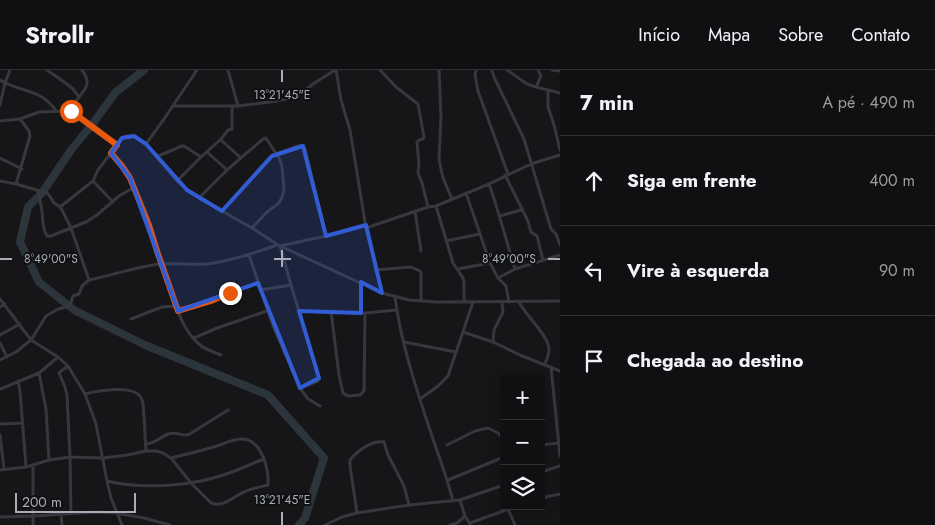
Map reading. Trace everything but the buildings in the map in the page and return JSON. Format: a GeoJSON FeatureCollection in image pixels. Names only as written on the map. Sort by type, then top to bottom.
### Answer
{"type":"FeatureCollection","features":[{"type":"Feature","properties":{"kind":"street"},"geometry":{"type":"LineString","coordinates":[[0,106],[10,70]]}},
{"type":"Feature","properties":{"kind":"street"},"geometry":{"type":"LineString","coordinates":[[46,70],[67,84],[79,97]]}},
{"type":"Feature","properties":{"kind":"street"},"geometry":{"type":"LineString","coordinates":[[74,113],[74,104],[87,86],[87,77],[82,70]]}},
{"type":"Feature","properties":{"kind":"street"},"geometry":{"type":"LineString","coordinates":[[146,144],[197,70]]}},
{"type":"Feature","properties":{"kind":"street"},"geometry":{"type":"LineString","coordinates":[[228,70],[238,106]]}},
{"type":"Feature","properties":{"kind":"street"},"geometry":{"type":"LineString","coordinates":[[173,106],[238,106],[294,97],[336,70],[341,100],[350,130],[366,227],[382,293]]}},
{"type":"Feature","properties":{"kind":"street"},"geometry":{"type":"LineString","coordinates":[[380,70],[396,87],[418,104],[424,137],[417,142],[418,173],[428,207]]}},
{"type":"Feature","properties":{"kind":"street"},"geometry":{"type":"LineString","coordinates":[[439,70],[441,117],[439,160],[443,178],[452,199]]}},
{"type":"Feature","properties":{"kind":"street"},"geometry":{"type":"LineString","coordinates":[[476,70],[478,91],[507,174],[531,232],[537,236],[543,260]]}},
{"type":"Feature","properties":{"kind":"street"},"geometry":{"type":"LineString","coordinates":[[492,70],[524,139],[551,228],[558,238],[560,245]]}},
{"type":"Feature","properties":{"kind":"street"},"geometry":{"type":"LineString","coordinates":[[509,70],[524,82],[560,93]]}},
{"type":"Feature","properties":{"kind":"street"},"geometry":{"type":"LineString","coordinates":[[536,87],[541,76],[538,70]]}},
{"type":"Feature","properties":{"kind":"street"},"geometry":{"type":"LineString","coordinates":[[552,70],[560,71]]}},
{"type":"Feature","properties":{"kind":"street"},"geometry":{"type":"LineString","coordinates":[[0,80],[46,99],[56,111]]}},
{"type":"Feature","properties":{"kind":"street"},"geometry":{"type":"LineString","coordinates":[[548,90],[548,107],[560,150]]}},
{"type":"Feature","properties":{"kind":"street"},"geometry":{"type":"LineString","coordinates":[[177,181],[228,130],[233,128],[232,106]]}},
{"type":"Feature","properties":{"kind":"street"},"geometry":{"type":"LineString","coordinates":[[0,121],[20,119],[39,112],[68,111],[74,113],[117,145]]}},
{"type":"Feature","properties":{"kind":"street"},"geometry":{"type":"LineString","coordinates":[[16,184],[22,169],[30,136],[30,131],[20,119]]}},
{"type":"Feature","properties":{"kind":"street"},"geometry":{"type":"LineString","coordinates":[[60,207],[94,181],[98,170],[122,138],[134,136],[146,144],[177,181],[199,198],[279,245],[382,293],[421,301],[560,301]]}},
{"type":"Feature","properties":{"kind":"street"},"geometry":{"type":"LineString","coordinates":[[199,198],[227,170],[266,138],[282,166],[284,190],[279,202],[252,228]]}},
{"type":"Feature","properties":{"kind":"street"},"geometry":{"type":"LineString","coordinates":[[221,139],[241,158]]}},
{"type":"Feature","properties":{"kind":"street"},"geometry":{"type":"LineString","coordinates":[[156,157],[182,146],[201,157]]}},
{"type":"Feature","properties":{"kind":"street"},"geometry":{"type":"LineString","coordinates":[[222,211],[268,159],[276,154],[303,146],[326,236]]}},
{"type":"Feature","properties":{"kind":"street"},"geometry":{"type":"LineString","coordinates":[[206,152],[227,170]]}},
{"type":"Feature","properties":{"kind":"street"},"geometry":{"type":"LineString","coordinates":[[111,153],[130,178],[185,326],[201,346],[221,355]]}},
{"type":"Feature","properties":{"kind":"street"},"geometry":{"type":"LineString","coordinates":[[0,360],[22,348],[31,340],[46,316],[58,309],[70,306],[73,296],[79,294],[82,286],[89,280],[162,264],[206,264],[249,255],[279,245],[366,227],[436,206],[531,164],[560,155]]}},
{"type":"Feature","properties":{"kind":"street"},"geometry":{"type":"LineString","coordinates":[[0,158],[22,169]]}},
{"type":"Feature","properties":{"kind":"street"},"geometry":{"type":"LineString","coordinates":[[0,181],[38,190],[49,195],[54,203],[60,207],[70,228],[89,280]]}},
{"type":"Feature","properties":{"kind":"street"},"geometry":{"type":"LineString","coordinates":[[94,181],[113,202]]}},
{"type":"Feature","properties":{"kind":"street"},"geometry":{"type":"LineString","coordinates":[[489,184],[515,269]]}},
{"type":"Feature","properties":{"kind":"street"},"geometry":{"type":"LineString","coordinates":[[38,190],[45,233],[46,236],[51,236],[86,222],[119,196],[133,188]]}},
{"type":"Feature","properties":{"kind":"street"},"geometry":{"type":"LineString","coordinates":[[466,193],[490,263],[498,278],[506,286],[509,302]]}},
{"type":"Feature","properties":{"kind":"street"},"geometry":{"type":"LineString","coordinates":[[436,206],[453,262],[463,278],[464,302]]}},
{"type":"Feature","properties":{"kind":"street"},"geometry":{"type":"LineString","coordinates":[[500,216],[522,210]]}},
{"type":"Feature","properties":{"kind":"street"},"geometry":{"type":"LineString","coordinates":[[415,211],[421,251]]}},
{"type":"Feature","properties":{"kind":"street"},"geometry":{"type":"LineString","coordinates":[[446,241],[480,234]]}},
{"type":"Feature","properties":{"kind":"street"},"geometry":{"type":"LineString","coordinates":[[279,245],[319,378],[318,381],[300,388]]}},
{"type":"Feature","properties":{"kind":"street"},"geometry":{"type":"LineString","coordinates":[[249,255],[267,311],[300,388],[308,399],[320,406]]}},
{"type":"Feature","properties":{"kind":"street"},"geometry":{"type":"LineString","coordinates":[[498,278],[515,269],[560,255]]}},
{"type":"Feature","properties":{"kind":"street"},"geometry":{"type":"LineString","coordinates":[[458,269],[490,263]]}},
{"type":"Feature","properties":{"kind":"street"},"geometry":{"type":"LineString","coordinates":[[376,270],[411,267],[420,271],[421,301]]}},
{"type":"Feature","properties":{"kind":"street"},"geometry":{"type":"LineString","coordinates":[[331,311],[343,393],[348,396],[360,395],[364,390],[361,282]]}},
{"type":"Feature","properties":{"kind":"street"},"geometry":{"type":"LineString","coordinates":[[178,311],[258,283]]}},
{"type":"Feature","properties":{"kind":"street"},"geometry":{"type":"LineString","coordinates":[[260,290],[291,286]]}},
{"type":"Feature","properties":{"kind":"street"},"geometry":{"type":"LineString","coordinates":[[395,297],[396,310],[420,399],[448,480],[453,501]]}},
{"type":"Feature","properties":{"kind":"street"},"geometry":{"type":"LineString","coordinates":[[0,299],[31,340],[58,357],[68,366],[85,394],[96,424],[107,481],[122,525]]}},
{"type":"Feature","properties":{"kind":"street"},"geometry":{"type":"LineString","coordinates":[[420,399],[448,376],[473,302]]}},
{"type":"Feature","properties":{"kind":"street"},"geometry":{"type":"LineString","coordinates":[[493,342],[494,330],[503,312],[502,302]]}},
{"type":"Feature","properties":{"kind":"street"},"geometry":{"type":"LineString","coordinates":[[519,302],[524,311],[542,332],[547,342],[549,349],[544,365]]}},
{"type":"Feature","properties":{"kind":"street"},"geometry":{"type":"LineString","coordinates":[[0,308],[4,304]]}},
{"type":"Feature","properties":{"kind":"street"},"geometry":{"type":"LineString","coordinates":[[131,319],[162,307],[176,306]]}},
{"type":"Feature","properties":{"kind":"street"},"geometry":{"type":"LineString","coordinates":[[299,311],[363,313],[396,310]]}},
{"type":"Feature","properties":{"kind":"street"},"geometry":{"type":"LineString","coordinates":[[194,338],[216,328],[267,311]]}},
{"type":"Feature","properties":{"kind":"street"},"geometry":{"type":"LineString","coordinates":[[0,336],[20,324]]}},
{"type":"Feature","properties":{"kind":"street"},"geometry":{"type":"LineString","coordinates":[[463,332],[493,342],[544,365],[560,370]]}},
{"type":"Feature","properties":{"kind":"street"},"geometry":{"type":"LineString","coordinates":[[404,342],[456,352]]}},
{"type":"Feature","properties":{"kind":"street"},"geometry":{"type":"LineString","coordinates":[[0,343],[7,357]]}},
{"type":"Feature","properties":{"kind":"street"},"geometry":{"type":"LineString","coordinates":[[0,389],[39,373],[58,357]]}},
{"type":"Feature","properties":{"kind":"street"},"geometry":{"type":"LineString","coordinates":[[68,366],[59,374],[67,395],[71,514]]}},
{"type":"Feature","properties":{"kind":"street"},"geometry":{"type":"LineString","coordinates":[[551,367],[560,456]]}},
{"type":"Feature","properties":{"kind":"street"},"geometry":{"type":"LineString","coordinates":[[39,373],[46,409],[50,460]]}},
{"type":"Feature","properties":{"kind":"street"},"geometry":{"type":"LineString","coordinates":[[18,381],[26,467]]}},
{"type":"Feature","properties":{"kind":"street"},"geometry":{"type":"LineString","coordinates":[[85,394],[117,389],[140,395],[143,403],[146,451]]}},
{"type":"Feature","properties":{"kind":"street"},"geometry":{"type":"LineString","coordinates":[[146,444],[153,443],[168,434],[176,432],[188,435],[228,410]]}},
{"type":"Feature","properties":{"kind":"street"},"geometry":{"type":"LineString","coordinates":[[0,424],[22,423]]}},
{"type":"Feature","properties":{"kind":"street"},"geometry":{"type":"LineString","coordinates":[[447,445],[488,428],[500,435]]}},
{"type":"Feature","properties":{"kind":"street"},"geometry":{"type":"LineString","coordinates":[[0,435],[2,470],[26,467],[50,460],[70,457],[103,458],[156,451],[171,458],[211,504],[218,505],[244,492],[268,485],[261,451],[251,441],[246,439],[233,440],[171,458]]}},
{"type":"Feature","properties":{"kind":"street"},"geometry":{"type":"LineString","coordinates":[[357,513],[350,460],[360,450],[370,444],[381,441],[386,444],[388,455],[404,486],[409,505]]}},
{"type":"Feature","properties":{"kind":"street"},"geometry":{"type":"LineString","coordinates":[[545,445],[559,443]]}},
{"type":"Feature","properties":{"kind":"street"},"geometry":{"type":"LineString","coordinates":[[107,481],[136,485],[191,483],[231,472],[264,459]]}},
{"type":"Feature","properties":{"kind":"street"},"geometry":{"type":"LineString","coordinates":[[448,480],[500,459]]}},
{"type":"Feature","properties":{"kind":"street"},"geometry":{"type":"LineString","coordinates":[[33,465],[33,525]]}},
{"type":"Feature","properties":{"kind":"street"},"geometry":{"type":"LineString","coordinates":[[545,471],[560,466]]}},
{"type":"Feature","properties":{"kind":"street"},"geometry":{"type":"LineString","coordinates":[[325,525],[342,517],[357,513],[460,500],[500,486]]}},
{"type":"Feature","properties":{"kind":"street"},"geometry":{"type":"LineString","coordinates":[[545,497],[560,494]]}},
{"type":"Feature","properties":{"kind":"street"},"geometry":{"type":"LineString","coordinates":[[460,500],[465,516],[470,524],[505,510]]}},
{"type":"Feature","properties":{"kind":"street"},"geometry":{"type":"LineString","coordinates":[[508,510],[515,525]]}},
{"type":"Feature","properties":{"kind":"street"},"geometry":{"type":"LineString","coordinates":[[0,517],[116,512],[170,525]]}},
{"type":"Feature","properties":{"kind":"street"},"geometry":{"type":"LineString","coordinates":[[61,514],[62,525]]}},
{"type":"Feature","properties":{"kind":"street"},"geometry":{"type":"LineString","coordinates":[[450,525],[457,523],[465,516]]}},
{"type":"Feature","properties":{"kind":"highlighted area"},"geometry":{"type":"Polygon","coordinates":[[[134,136],[146,144],[187,190],[222,211],[272,156],[303,146],[326,236],[366,225],[382,293],[361,282],[361,313],[299,311],[319,378],[300,388],[258,283],[178,311],[130,178],[111,153],[122,138],[134,136]]]}},
{"type":"Feature","properties":{"kind":"waterway"},"geometry":{"type":"LineString","coordinates":[[144,70],[115,93],[71,150],[42,193],[28,207],[20,242],[39,282],[74,310],[145,345],[268,395],[324,458],[305,518],[299,525]]}},
{"type":"Feature","properties":{"kind":"route"},"geometry":{"type":"LineString","coordinates":[[71,111],[117,145],[111,153],[130,178],[149,225],[178,311],[230,293]]}}]}
